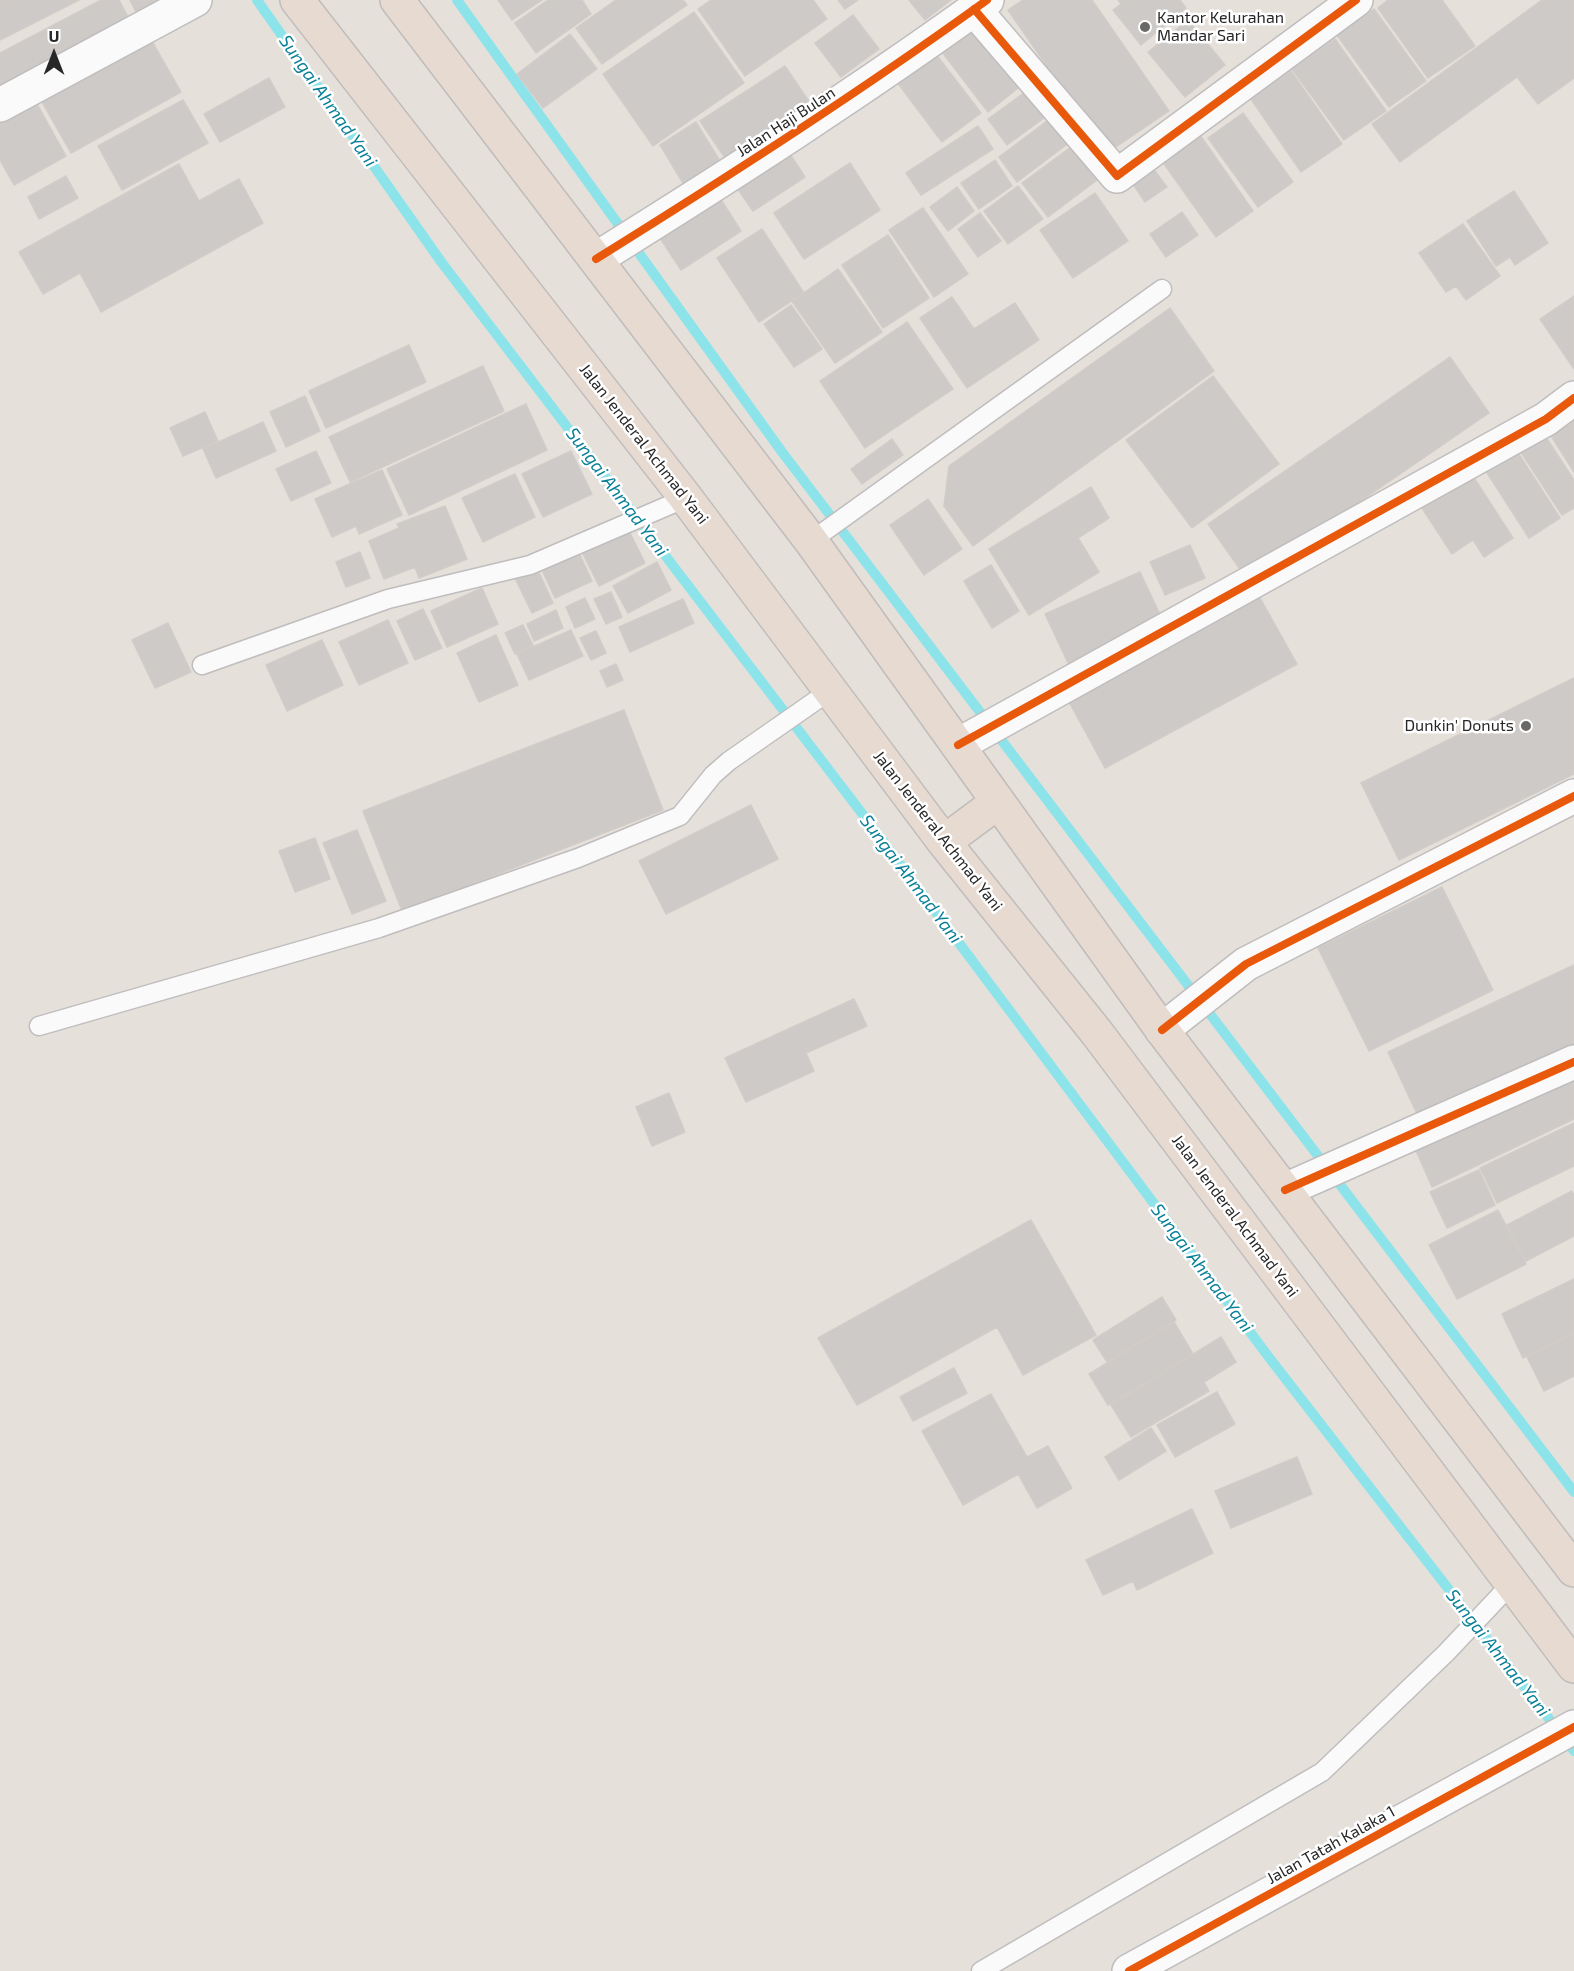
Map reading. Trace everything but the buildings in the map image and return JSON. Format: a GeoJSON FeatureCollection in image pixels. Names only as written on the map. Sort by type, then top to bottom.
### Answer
{"type":"FeatureCollection","features":[{"type":"Feature","properties":{"kind":"highway","name":"Jalan Jenderal Achmad Yani"},"geometry":{"type":"LineString","coordinates":[[297,0],[686,498],[944,842],[1097,1033],[1574,1666]]}},
{"type":"Feature","properties":{"kind":"highway"},"geometry":{"type":"LineString","coordinates":[[397,0],[605,253],[1162,1030],[1298,1184],[1574,1570]]}},
{"type":"Feature","properties":{"kind":"highway"},"geometry":{"type":"LineString","coordinates":[[944,842],[998,802]]}},
{"type":"Feature","properties":{"kind":"street"},"geometry":{"type":"LineString","coordinates":[[0,105],[195,0]]}},
{"type":"Feature","properties":{"kind":"street"},"geometry":{"type":"LineString","coordinates":[[980,5],[1117,176],[1356,0]]}},
{"type":"Feature","properties":{"kind":"street","name":"Jalan Haji Bulan"},"geometry":{"type":"LineString","coordinates":[[605,253],[771,149],[891,69],[980,5]]}},
{"type":"Feature","properties":{"kind":"street"},"geometry":{"type":"LineString","coordinates":[[958,745],[1546,419],[1574,398]]}},
{"type":"Feature","properties":{"kind":"street"},"geometry":{"type":"LineString","coordinates":[[1162,1030],[1246,964],[1574,796]]}},
{"type":"Feature","properties":{"kind":"street"},"geometry":{"type":"LineString","coordinates":[[1298,1184],[1574,1062]]}},
{"type":"Feature","properties":{"kind":"street","name":"Jalan Tatah Kalaka 1"},"geometry":{"type":"LineString","coordinates":[[1129,1971],[1574,1727]]}},
{"type":"Feature","properties":{"kind":"lane"},"geometry":{"type":"LineString","coordinates":[[811,541],[1162,289]]}},
{"type":"Feature","properties":{"kind":"lane"},"geometry":{"type":"LineString","coordinates":[[202,665],[388,598],[530,565],[686,498]]}},
{"type":"Feature","properties":{"kind":"lane"},"geometry":{"type":"LineString","coordinates":[[39,1026],[379,928],[578,858],[680,816],[713,775],[729,761],[831,690]]}},
{"type":"Feature","properties":{"kind":"lane"},"geometry":{"type":"LineString","coordinates":[[981,1971],[1322,1772],[1446,1653],[1512,1583]]}},
{"type":"Feature","properties":{"kind":"waterway","name":"Sungai Ahmad Yani"},"geometry":{"type":"LineString","coordinates":[[257,0],[442,263],[867,820],[1271,1360],[1574,1751]]}},
{"type":"Feature","properties":{"kind":"waterway","name":"Sungai Ahmad Yani"},"geometry":{"type":"LineString","coordinates":[[457,0],[782,452],[1574,1492]]}},
{"type":"Feature","properties":{"kind":"cycle path"},"geometry":{"type":"LineString","coordinates":[[596,259],[794,133],[987,0]]}},
{"type":"Feature","properties":{"kind":"cycle path"},"geometry":{"type":"LineString","coordinates":[[974,9],[1117,176],[1356,0]]}},
{"type":"Feature","properties":{"kind":"cycle path"},"geometry":{"type":"LineString","coordinates":[[958,745],[1546,419],[1574,398]]}},
{"type":"Feature","properties":{"kind":"cycle path"},"geometry":{"type":"LineString","coordinates":[[1162,1030],[1246,964],[1574,796]]}},
{"type":"Feature","properties":{"kind":"cycle path"},"geometry":{"type":"LineString","coordinates":[[1285,1190],[1574,1062]]}},
{"type":"Feature","properties":{"kind":"cycle path"},"geometry":{"type":"LineString","coordinates":[[1129,1971],[1574,1727]]}},
{"type":"Feature","properties":{"kind":"place","name":"Kantor Kelurahan Mandar Sari"},"geometry":{"type":"Point","coordinates":[1145,27]}},
{"type":"Feature","properties":{"kind":"place","name":"Dunkin' Donuts"},"geometry":{"type":"Point","coordinates":[1526,726]}}]}
